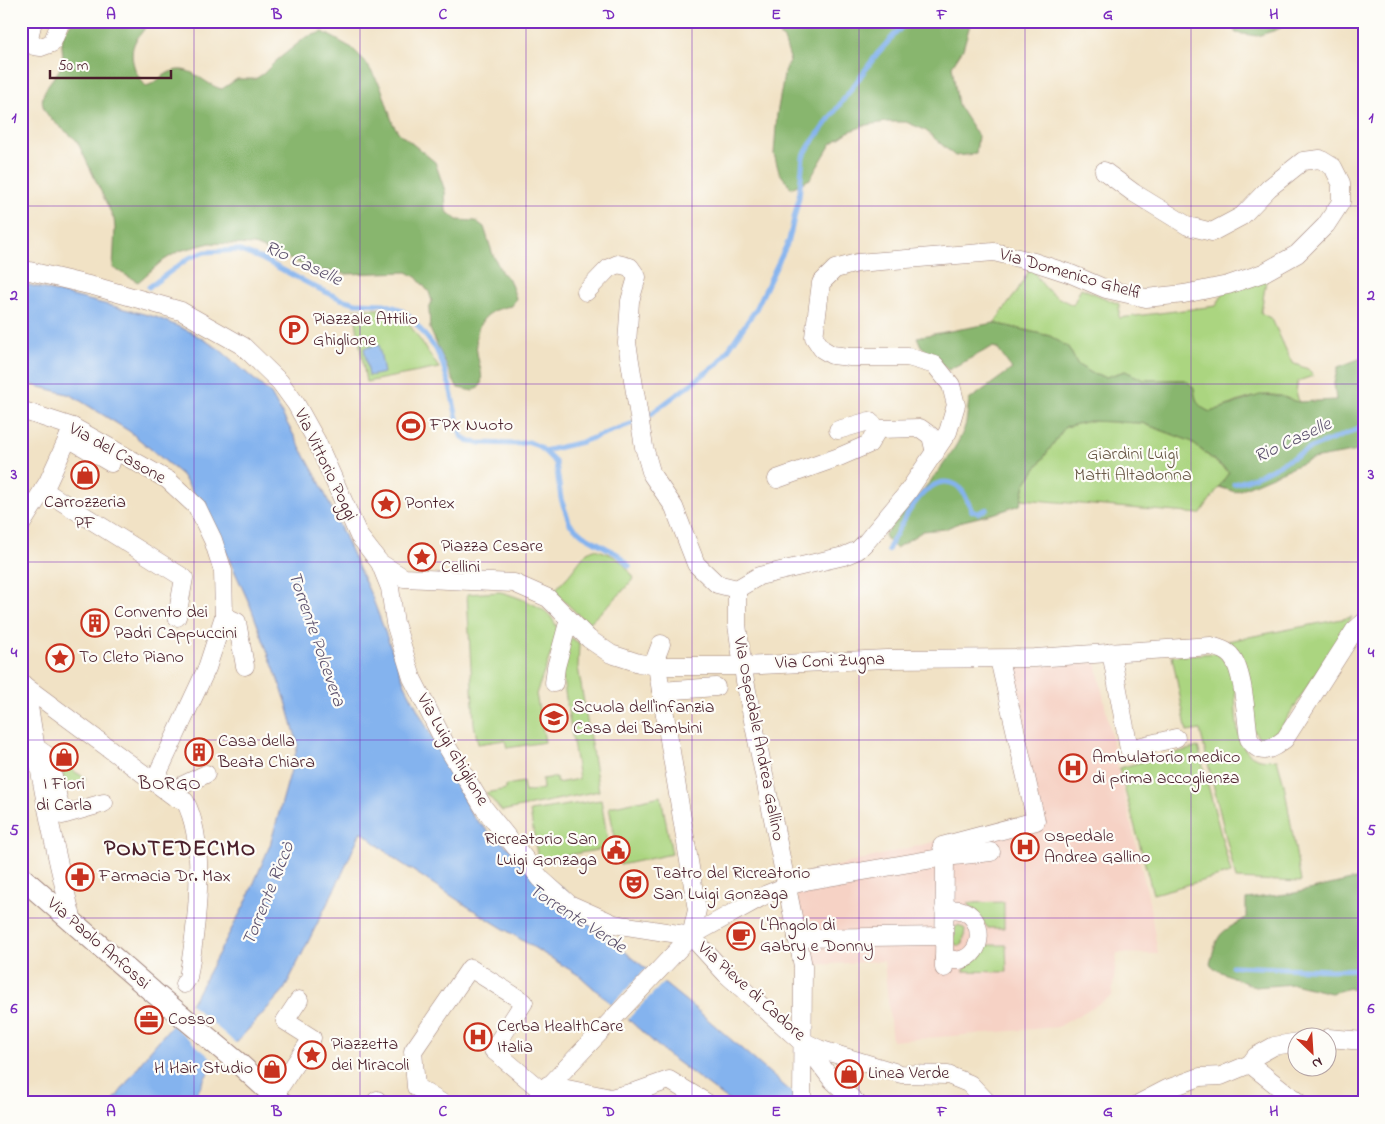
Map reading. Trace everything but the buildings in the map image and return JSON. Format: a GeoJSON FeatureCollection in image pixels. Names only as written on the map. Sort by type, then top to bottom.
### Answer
{"type":"FeatureCollection","features":[{"type":"Feature","properties":{"kind":"main road","name":"Via Paolo Anfossi"},"geometry":{"type":"LineString","coordinates":[[21,876],[278,1099]]}},
{"type":"Feature","properties":{"kind":"street"},"geometry":{"type":"LineString","coordinates":[[33,21],[29,38],[34,46],[41,47],[52,42],[61,21]]}},
{"type":"Feature","properties":{"kind":"street","name":"Via Domenico Ghelfi"},"geometry":{"type":"LineString","coordinates":[[736,589],[760,576],[844,556],[858,550],[907,493],[948,432],[956,405],[951,385],[935,365],[908,357],[850,357],[832,355],[822,350],[817,343],[814,337],[822,283],[835,269],[856,263],[994,252],[1071,274],[1106,289],[1146,298],[1184,294],[1228,285],[1263,273],[1297,254],[1326,225],[1341,202],[1341,183],[1334,167],[1320,159],[1303,161],[1269,188],[1242,216],[1212,232],[1188,226],[1134,193],[1104,171]]}},
{"type":"Feature","properties":{"kind":"street"},"geometry":{"type":"LineString","coordinates":[[586,292],[609,268],[618,264],[630,267],[637,277],[630,301],[627,343],[644,447],[652,475],[674,507],[696,564],[717,584],[736,589]]}},
{"type":"Feature","properties":{"kind":"street","name":"Via Vittorio Poggi"},"geometry":{"type":"LineString","coordinates":[[21,269],[97,287],[181,311],[243,346],[280,382],[296,404],[316,440],[359,536],[380,563]]}},
{"type":"Feature","properties":{"kind":"street","name":"Via del Casone"},"geometry":{"type":"LineString","coordinates":[[21,410],[72,436],[168,480],[197,507],[213,540],[224,570],[231,619]]}},
{"type":"Feature","properties":{"kind":"street"},"geometry":{"type":"LineString","coordinates":[[838,430],[869,422],[878,429],[920,428],[931,436],[935,453]]}},
{"type":"Feature","properties":{"kind":"street"},"geometry":{"type":"LineString","coordinates":[[777,479],[869,444],[878,429]]}},
{"type":"Feature","properties":{"kind":"street"},"geometry":{"type":"LineString","coordinates":[[21,525],[27,504],[43,490],[72,436],[111,463]]}},
{"type":"Feature","properties":{"kind":"street"},"geometry":{"type":"LineString","coordinates":[[43,490],[184,578],[177,617]]}},
{"type":"Feature","properties":{"kind":"street","name":"Via Luigi Ghiglione"},"geometry":{"type":"LineString","coordinates":[[380,563],[390,588],[395,622],[412,678],[442,737],[484,808],[541,879],[569,904],[614,924],[683,941]]}},
{"type":"Feature","properties":{"kind":"street","name":"Via Coni Zugna"},"geometry":{"type":"LineString","coordinates":[[380,563],[404,578],[514,583],[548,598],[588,639],[611,654],[655,666],[742,666],[886,660],[999,659],[1211,646],[1220,648],[1231,655],[1238,666],[1248,739],[1254,747],[1263,750],[1272,748],[1285,739],[1354,631],[1364,622]]}},
{"type":"Feature","properties":{"kind":"street","name":"Via Ospedale Andrea Gallino"},"geometry":{"type":"LineString","coordinates":[[736,589],[737,625],[742,666],[803,966],[803,1103]]}},
{"type":"Feature","properties":{"kind":"street"},"geometry":{"type":"LineString","coordinates":[[160,777],[158,773],[206,672],[218,639],[231,619]]}},
{"type":"Feature","properties":{"kind":"street"},"geometry":{"type":"LineString","coordinates":[[231,619],[245,666]]}},
{"type":"Feature","properties":{"kind":"street"},"geometry":{"type":"LineString","coordinates":[[554,683],[556,667],[569,619]]}},
{"type":"Feature","properties":{"kind":"street"},"geometry":{"type":"LineString","coordinates":[[545,1096],[683,941],[697,910],[662,691],[655,666],[661,644]]}},
{"type":"Feature","properties":{"kind":"street"},"geometry":{"type":"LineString","coordinates":[[1108,653],[1129,749],[1176,738]]}},
{"type":"Feature","properties":{"kind":"street"},"geometry":{"type":"LineString","coordinates":[[944,910],[960,910],[971,915],[978,925],[980,938],[976,948],[969,956],[944,963],[944,910],[945,857],[942,846],[1036,822],[999,659]]}},
{"type":"Feature","properties":{"kind":"street"},"geometry":{"type":"LineString","coordinates":[[24,684],[176,798],[185,801],[190,810],[195,826],[198,873],[195,934],[188,978],[184,984]]}},
{"type":"Feature","properties":{"kind":"street"},"geometry":{"type":"LineString","coordinates":[[24,684],[59,873],[73,921]]}},
{"type":"Feature","properties":{"kind":"street"},"geometry":{"type":"LineString","coordinates":[[662,691],[716,687]]}},
{"type":"Feature","properties":{"kind":"street"},"geometry":{"type":"LineString","coordinates":[[35,747],[48,756],[62,815],[104,803]]}},
{"type":"Feature","properties":{"kind":"street"},"geometry":{"type":"LineString","coordinates":[[181,786],[206,774]]}},
{"type":"Feature","properties":{"kind":"street"},"geometry":{"type":"LineString","coordinates":[[683,941],[767,894],[806,880],[945,857],[992,852]]}},
{"type":"Feature","properties":{"kind":"street"},"geometry":{"type":"LineString","coordinates":[[797,938],[944,936]]}},
{"type":"Feature","properties":{"kind":"street","name":"Via Pieve di Cadore"},"geometry":{"type":"LineString","coordinates":[[683,941],[726,974],[798,1039],[811,1046],[901,1074],[948,1075],[970,1084],[988,1103]]}},
{"type":"Feature","properties":{"kind":"street"},"geometry":{"type":"LineString","coordinates":[[442,1103],[416,1087],[413,1051],[470,968],[524,1002],[493,1050],[545,1096],[611,1098],[669,1080],[706,1103]]}},
{"type":"Feature","properties":{"kind":"street"},"geometry":{"type":"LineString","coordinates":[[278,1099],[312,1038],[285,1021],[299,1000]]}},
{"type":"Feature","properties":{"kind":"street"},"geometry":{"type":"LineString","coordinates":[[1338,1039],[1364,1041]]}},
{"type":"Feature","properties":{"kind":"street"},"geometry":{"type":"LineString","coordinates":[[1140,1103],[1167,1089],[1200,1077],[1221,1076],[1250,1064],[1256,1056],[1274,1046],[1288,1044]]}},
{"type":"Feature","properties":{"kind":"street"},"geometry":{"type":"LineString","coordinates":[[811,1046],[832,1080],[857,1103]]}},
{"type":"Feature","properties":{"kind":"street","name":"Via Ospedale Andrea Gallino"},"geometry":{"type":"LineString","coordinates":[[803,1103],[811,1046]]}},
{"type":"Feature","properties":{"kind":"street"},"geometry":{"type":"LineString","coordinates":[[1250,1064],[1299,1103]]}},
{"type":"Feature","properties":{"kind":"street"},"geometry":{"type":"LineString","coordinates":[[545,1096],[561,1096],[595,1102]]}},
{"type":"Feature","properties":{"kind":"shaded area","name":"Ospedale Andrea Gallino"},"geometry":{"type":"Polygon","coordinates":[[[1096,662],[1118,768],[1148,896],[1158,954],[1117,953],[1112,996],[1058,1027],[892,1041],[884,961],[811,965],[793,877],[1033,817],[999,668],[1096,662]]]}},
{"type":"Feature","properties":{"kind":"green space"},"geometry":{"type":"Polygon","coordinates":[[[73,21],[147,21],[135,42],[132,53],[136,71],[146,86],[154,83],[169,72],[180,70],[192,73],[209,84],[222,89],[237,79],[255,79],[306,37],[323,32],[352,48],[365,61],[381,87],[393,124],[399,133],[435,162],[445,191],[446,211],[457,220],[476,221],[484,227],[493,255],[502,273],[509,279],[516,298],[512,306],[493,312],[481,323],[478,330],[476,348],[481,385],[473,391],[458,388],[430,329],[429,310],[432,301],[429,292],[416,277],[407,272],[346,274],[314,269],[254,245],[210,243],[179,251],[161,262],[138,282],[113,268],[114,219],[77,141],[51,118],[43,104],[43,96],[47,87],[62,64],[63,38],[73,21]]]}},
{"type":"Feature","properties":{"kind":"green space"},"geometry":{"type":"Polygon","coordinates":[[[767,21],[971,21],[963,49],[952,66],[958,105],[978,136],[976,154],[955,156],[925,130],[906,122],[866,125],[848,132],[831,144],[810,179],[791,188],[779,172],[774,154],[777,114],[784,75],[790,58],[784,40],[767,21]]]}},
{"type":"Feature","properties":{"kind":"green space"},"geometry":{"type":"Polygon","coordinates":[[[1228,21],[1294,21],[1276,30],[1257,36],[1236,33],[1228,21]]]}},
{"type":"Feature","properties":{"kind":"green space"},"geometry":{"type":"Polygon","coordinates":[[[1031,267],[1044,286],[1058,298],[1073,305],[1081,288],[1119,304],[1119,318],[1216,306],[1224,292],[1266,280],[1261,313],[1272,319],[1292,363],[1308,369],[1313,376],[1298,381],[1296,391],[1299,402],[1280,396],[1262,395],[1244,399],[1210,412],[1196,400],[1194,388],[1186,380],[1144,380],[1125,371],[1106,377],[1095,375],[1078,365],[1068,347],[1050,336],[994,323],[1016,293],[1031,267]]]}},
{"type":"Feature","properties":{"kind":"green space"},"geometry":{"type":"Polygon","coordinates":[[[354,309],[382,309],[407,321],[439,368],[366,382],[354,309]]]}},
{"type":"Feature","properties":{"kind":"green space"},"geometry":{"type":"Polygon","coordinates":[[[994,323],[1050,336],[1068,347],[1078,365],[1095,375],[1106,377],[1125,371],[1144,380],[1186,380],[1194,388],[1196,400],[1210,412],[1260,395],[1281,396],[1299,402],[1336,400],[1334,383],[1338,367],[1359,359],[1364,354],[1364,450],[1312,459],[1235,492],[1219,487],[1229,472],[1190,441],[1142,423],[1089,421],[1065,427],[1025,484],[1020,505],[963,521],[945,529],[923,531],[896,548],[885,538],[885,534],[931,481],[953,451],[966,423],[969,400],[1012,369],[997,348],[992,347],[948,370],[921,346],[917,337],[994,323]]]}},
{"type":"Feature","properties":{"kind":"green space","name":"Giardini Luigi Matti Altadonna"},"geometry":{"type":"Polygon","coordinates":[[[1089,421],[1142,423],[1190,441],[1229,473],[1200,514],[1022,499],[1025,484],[1065,427],[1089,421]]]}},
{"type":"Feature","properties":{"kind":"green space"},"geometry":{"type":"Polygon","coordinates":[[[594,549],[608,553],[617,559],[634,578],[588,624],[554,591],[587,552],[594,549]]]}},
{"type":"Feature","properties":{"kind":"green space"},"geometry":{"type":"Polygon","coordinates":[[[500,592],[535,605],[551,617],[559,631],[536,694],[545,742],[507,748],[505,740],[478,744],[474,724],[467,594],[500,592]]]}},
{"type":"Feature","properties":{"kind":"green space"},"geometry":{"type":"Polygon","coordinates":[[[1352,617],[1284,723],[1273,734],[1259,738],[1249,716],[1247,676],[1244,663],[1238,651],[1228,641],[1352,617]]]}},
{"type":"Feature","properties":{"kind":"green space"},"geometry":{"type":"Polygon","coordinates":[[[568,636],[579,643],[578,667],[599,791],[502,811],[486,793],[506,789],[506,785],[523,782],[525,792],[543,789],[542,779],[556,777],[557,783],[579,779],[561,667],[568,636]]]}},
{"type":"Feature","properties":{"kind":"green space"},"geometry":{"type":"Polygon","coordinates":[[[1217,653],[1234,673],[1237,727],[1244,748],[1252,756],[1262,759],[1277,759],[1284,784],[1301,882],[1236,879],[1200,730],[1187,732],[1172,656],[1217,653]]]}},
{"type":"Feature","properties":{"kind":"green space"},"geometry":{"type":"Polygon","coordinates":[[[1198,747],[1231,873],[1153,894],[1119,768],[1198,747]]]}},
{"type":"Feature","properties":{"kind":"green space"},"geometry":{"type":"Polygon","coordinates":[[[60,763],[87,779],[66,787],[60,763]]]}},
{"type":"Feature","properties":{"kind":"green space"},"geometry":{"type":"Polygon","coordinates":[[[661,796],[672,854],[620,865],[609,807],[661,796]]]}},
{"type":"Feature","properties":{"kind":"green space"},"geometry":{"type":"Polygon","coordinates":[[[601,800],[609,848],[538,860],[530,811],[601,800]]]}},
{"type":"Feature","properties":{"kind":"green space"},"geometry":{"type":"Polygon","coordinates":[[[1364,877],[1364,991],[1350,988],[1331,993],[1293,984],[1255,987],[1217,970],[1210,964],[1220,935],[1246,918],[1246,899],[1295,893],[1364,877]]]}},
{"type":"Feature","properties":{"kind":"green space"},"geometry":{"type":"Polygon","coordinates":[[[1004,902],[1004,928],[988,928],[968,903],[1004,902]]]}},
{"type":"Feature","properties":{"kind":"green space"},"geometry":{"type":"Polygon","coordinates":[[[959,925],[965,929],[963,944],[959,946],[953,940],[953,929],[959,925]]]}},
{"type":"Feature","properties":{"kind":"green space"},"geometry":{"type":"Polygon","coordinates":[[[986,945],[1006,945],[1007,972],[963,971],[986,945]]]}},
{"type":"Feature","properties":{"kind":"water"},"geometry":{"type":"Polygon","coordinates":[[[21,283],[156,317],[191,332],[219,349],[271,394],[320,483],[372,597],[405,685],[473,817],[492,835],[586,906],[618,946],[697,1010],[804,1103],[732,1103],[669,1056],[580,976],[395,859],[361,831],[343,872],[284,990],[206,1076],[192,1103],[112,1103],[148,1053],[194,999],[245,904],[270,845],[298,745],[286,701],[250,605],[215,528],[182,475],[129,431],[71,395],[21,382],[21,283]]]}},
{"type":"Feature","properties":{"kind":"water"},"geometry":{"type":"Polygon","coordinates":[[[379,345],[384,373],[369,376],[364,348],[379,345]]]}},
{"type":"Feature","properties":{"kind":"pier"},"geometry":{"type":"Polygon","coordinates":[[[648,967],[665,981],[626,1021],[610,1006],[648,967]]]}},
{"type":"Feature","properties":{"kind":"pier"},"geometry":{"type":"Polygon","coordinates":[[[188,1002],[238,1045],[219,1065],[170,1023],[188,1002]]]}},
{"type":"Feature","properties":{"kind":"waterway"},"geometry":{"type":"LineString","coordinates":[[544,451],[582,442],[644,419],[719,363],[756,309],[789,240],[799,197],[803,157],[877,54],[907,21]]}},
{"type":"Feature","properties":{"kind":"waterway","name":"Rio Caselle"},"geometry":{"type":"LineString","coordinates":[[149,287],[189,258],[205,252],[238,250],[262,259],[341,299],[356,303],[385,304],[400,309],[412,319],[436,349],[450,387],[461,436],[470,442],[516,444],[529,442],[540,447],[556,463],[561,499],[570,524],[583,535],[619,555],[629,566]]}},
{"type":"Feature","properties":{"kind":"waterway","name":"Rio Caselle"},"geometry":{"type":"LineString","coordinates":[[1234,484],[1263,473],[1307,450],[1364,425]]}},
{"type":"Feature","properties":{"kind":"waterway","name":"Rio Caselle"},"geometry":{"type":"LineString","coordinates":[[888,550],[914,504],[934,485],[945,482],[956,485],[964,493],[972,511],[978,513],[987,509]]}},
{"type":"Feature","properties":{"kind":"waterway"},"geometry":{"type":"LineString","coordinates":[[1232,966],[1332,970],[1364,969]]}},
{"type":"Feature","properties":{"kind":"place","name":"Piazzale Attilio Ghiglione"},"geometry":{"type":"Point","coordinates":[294,330]}},
{"type":"Feature","properties":{"kind":"place","name":"FPX Nuoto"},"geometry":{"type":"Point","coordinates":[411,426]}},
{"type":"Feature","properties":{"kind":"place","name":"Carrozzeria PF"},"geometry":{"type":"Point","coordinates":[85,475]}},
{"type":"Feature","properties":{"kind":"place","name":"Pontex"},"geometry":{"type":"Point","coordinates":[386,504]}},
{"type":"Feature","properties":{"kind":"place","name":"Piazza Cesare Cellini"},"geometry":{"type":"Point","coordinates":[422,557]}},
{"type":"Feature","properties":{"kind":"place","name":"Convento dei Padri Cappuccini"},"geometry":{"type":"Point","coordinates":[95,623]}},
{"type":"Feature","properties":{"kind":"place","name":"To Cleto Piano"},"geometry":{"type":"Point","coordinates":[60,658]}},
{"type":"Feature","properties":{"kind":"place","name":"Scuola dell'infanzia Casa dei Bambini"},"geometry":{"type":"Point","coordinates":[554,718]}},
{"type":"Feature","properties":{"kind":"place","name":"Casa della Beata Chiara"},"geometry":{"type":"Point","coordinates":[199,752]}},
{"type":"Feature","properties":{"kind":"place","name":"I Fiori di Carla"},"geometry":{"type":"Point","coordinates":[64,757]}},
{"type":"Feature","properties":{"kind":"place","name":"Ambulatorio medico di prima accoglienza"},"geometry":{"type":"Point","coordinates":[1073,768]}},
{"type":"Feature","properties":{"kind":"place","name":"Ospedale Andrea Gallino"},"geometry":{"type":"Point","coordinates":[1025,847]}},
{"type":"Feature","properties":{"kind":"place","name":"Ricreatorio San Luigi Gonzaga"},"geometry":{"type":"Point","coordinates":[616,850]}},
{"type":"Feature","properties":{"kind":"place","name":"Farmacia Dr. Max"},"geometry":{"type":"Point","coordinates":[80,877]}},
{"type":"Feature","properties":{"kind":"place","name":"Teatro del Ricreatorio San Luigi Gonzaga"},"geometry":{"type":"Point","coordinates":[634,884]}},
{"type":"Feature","properties":{"kind":"place","name":"L'Angolo di Gabry e Donny"},"geometry":{"type":"Point","coordinates":[741,936]}},
{"type":"Feature","properties":{"kind":"place","name":"Cosso"},"geometry":{"type":"Point","coordinates":[149,1020]}},
{"type":"Feature","properties":{"kind":"place","name":"Cerba HealthCare Italia"},"geometry":{"type":"Point","coordinates":[478,1037]}},
{"type":"Feature","properties":{"kind":"place","name":"Piazzetta dei Miracoli"},"geometry":{"type":"Point","coordinates":[312,1055]}},
{"type":"Feature","properties":{"kind":"place","name":"H Hair Studio"},"geometry":{"type":"Point","coordinates":[272,1069]}},
{"type":"Feature","properties":{"kind":"place","name":"Linea Verde"},"geometry":{"type":"Point","coordinates":[849,1074]}},
{"type":"Feature","properties":{"kind":"district","name":"BORGO"},"geometry":{"type":"Point","coordinates":[170,784]}},
{"type":"Feature","properties":{"kind":"district","name":"PONTEDECIMO"},"geometry":{"type":"Point","coordinates":[180,850]}},
{"type":"Feature","properties":{"kind":"water label","name":"Torrente Polcevera"},"geometry":{"type":"Point","coordinates":[316,639]}},
{"type":"Feature","properties":{"kind":"water label","name":"Torrente Riccò"},"geometry":{"type":"Point","coordinates":[269,894]}},
{"type":"Feature","properties":{"kind":"water label","name":"Torrente Verde"},"geometry":{"type":"Point","coordinates":[577,919]}}]}
